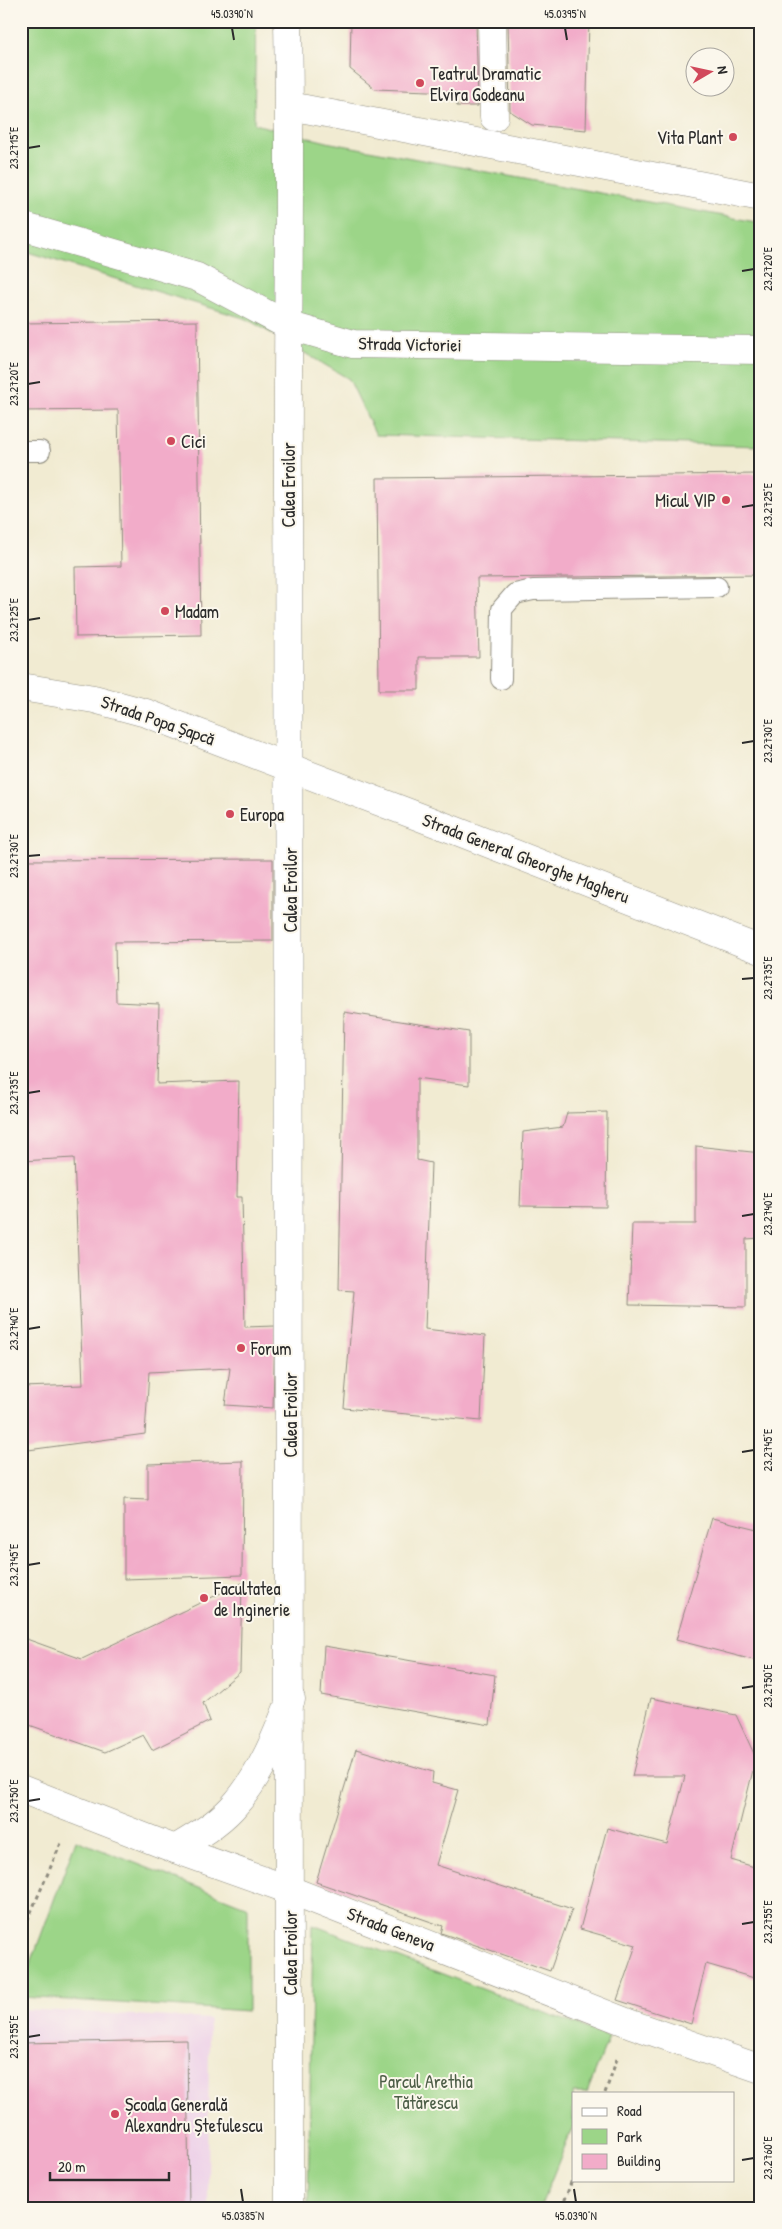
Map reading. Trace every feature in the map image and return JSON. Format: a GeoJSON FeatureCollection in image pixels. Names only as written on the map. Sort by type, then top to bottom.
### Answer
{"type":"FeatureCollection","features":[{"type":"Feature","properties":{"kind":"street","name":"Calea Eroilor"},"geometry":{"type":"LineString","coordinates":[[288,21],[290,106],[287,325],[290,769],[291,1699],[289,2208]]}},
{"type":"Feature","properties":{"kind":"street"},"geometry":{"type":"LineString","coordinates":[[492,21],[494,117]]}},
{"type":"Feature","properties":{"kind":"street"},"geometry":{"type":"LineString","coordinates":[[290,106],[761,197]]}},
{"type":"Feature","properties":{"kind":"street","name":"Strada Victoriei"},"geometry":{"type":"LineString","coordinates":[[21,226],[197,277],[287,325],[352,344],[761,350]]}},
{"type":"Feature","properties":{"kind":"street","name":"Strada Popa Șapcă"},"geometry":{"type":"LineString","coordinates":[[21,687],[94,698],[146,713],[290,769]]}},
{"type":"Feature","properties":{"kind":"street","name":"Strada General Gheorghe Magheru"},"geometry":{"type":"LineString","coordinates":[[290,769],[454,830],[761,950]]}},
{"type":"Feature","properties":{"kind":"street","name":"Calea Eroilor"},"geometry":{"type":"LineString","coordinates":[[175,1849],[207,1829],[233,1808],[253,1781],[275,1738],[291,1699]]}},
{"type":"Feature","properties":{"kind":"street","name":"Strada Geneva"},"geometry":{"type":"LineString","coordinates":[[21,1789],[175,1849],[290,1890],[630,2024],[761,2069]]}},
{"type":"Feature","properties":{"kind":"lane"},"geometry":{"type":"LineString","coordinates":[[501,680],[502,609],[515,594],[533,590],[717,587]]}},
{"type":"Feature","properties":{"kind":"path"},"geometry":{"type":"LineString","coordinates":[[21,1936],[64,1836]]}},
{"type":"Feature","properties":{"kind":"path"},"geometry":{"type":"LineString","coordinates":[[562,2208],[572,2180]]}},
{"type":"Feature","properties":{"kind":"shaded area","name":"Școala Generală Alexandru Ștefulescu"},"geometry":{"type":"Polygon","coordinates":[[[21,2009],[209,2019],[208,2208],[21,2208],[21,2009]]]}},
{"type":"Feature","properties":{"kind":"green space"},"geometry":{"type":"Polygon","coordinates":[[[21,21],[256,21],[254,124],[331,143],[761,223],[761,446],[376,435],[349,379],[247,319],[21,250],[21,21]]]}},
{"type":"Feature","properties":{"kind":"green space"},"geometry":{"type":"Polygon","coordinates":[[[76,1840],[248,1907],[248,2011],[21,1997],[21,1990],[76,1840]]]}},
{"type":"Feature","properties":{"kind":"green space","name":"Parcul Arethia Tătărescu"},"geometry":{"type":"Polygon","coordinates":[[[313,1925],[609,2037],[587,2092],[572,2092],[572,2128],[540,2208],[308,2208],[313,1925]]]}},
{"type":"Feature","properties":{"kind":"building"},"geometry":{"type":"Polygon","coordinates":[[[351,21],[476,21],[478,106],[457,106],[456,92],[375,89],[350,69],[351,21]]]}},
{"type":"Feature","properties":{"kind":"building"},"geometry":{"type":"Polygon","coordinates":[[[508,21],[589,21],[586,130],[532,125],[510,111],[508,21]]]}},
{"type":"Feature","properties":{"kind":"building"},"geometry":{"type":"Polygon","coordinates":[[[197,321],[201,635],[76,637],[75,567],[121,566],[118,410],[21,411],[21,323],[197,321]]]}},
{"type":"Feature","properties":{"kind":"building"},"geometry":{"type":"Polygon","coordinates":[[[761,474],[761,575],[477,578],[479,657],[419,657],[419,690],[379,690],[377,478],[761,474]]]}},
{"type":"Feature","properties":{"kind":"building"},"geometry":{"type":"Polygon","coordinates":[[[273,859],[273,941],[115,942],[116,1002],[159,1004],[157,1084],[239,1081],[237,1197],[242,1197],[245,1327],[275,1326],[273,1408],[225,1405],[230,1368],[149,1372],[145,1434],[21,1451],[21,1387],[83,1385],[74,1158],[21,1161],[21,860],[273,859]]]}},
{"type":"Feature","properties":{"kind":"building"},"geometry":{"type":"Polygon","coordinates":[[[344,1012],[469,1032],[469,1085],[417,1078],[417,1160],[431,1163],[425,1329],[485,1336],[481,1421],[344,1408],[354,1291],[339,1290],[344,1012]]]}},
{"type":"Feature","properties":{"kind":"building"},"geometry":{"type":"Polygon","coordinates":[[[607,1112],[606,1207],[520,1206],[523,1132],[563,1127],[567,1113],[607,1112]]]}},
{"type":"Feature","properties":{"kind":"building"},"geometry":{"type":"Polygon","coordinates":[[[696,1146],[761,1153],[761,1238],[746,1239],[746,1307],[629,1305],[632,1224],[696,1224],[696,1146]]]}},
{"type":"Feature","properties":{"kind":"building"},"geometry":{"type":"Polygon","coordinates":[[[243,1461],[242,1575],[124,1579],[124,1499],[148,1500],[148,1464],[243,1461]]]}},
{"type":"Feature","properties":{"kind":"building"},"geometry":{"type":"Polygon","coordinates":[[[712,1518],[761,1530],[761,1662],[676,1640],[712,1518]]]}},
{"type":"Feature","properties":{"kind":"building","name":"Facultatea de Inginerie"},"geometry":{"type":"Polygon","coordinates":[[[242,1583],[240,1672],[203,1703],[210,1721],[152,1750],[143,1735],[105,1752],[21,1722],[21,1637],[82,1659],[242,1583]]]}},
{"type":"Feature","properties":{"kind":"building"},"geometry":{"type":"Polygon","coordinates":[[[324,1646],[495,1675],[490,1725],[321,1695],[324,1646]]]}},
{"type":"Feature","properties":{"kind":"building"},"geometry":{"type":"Polygon","coordinates":[[[651,1698],[736,1715],[756,1758],[731,1860],[761,1869],[761,1980],[706,1964],[691,2024],[617,2000],[636,1945],[580,1929],[607,1828],[667,1844],[685,1776],[632,1776],[651,1698]]]}},
{"type":"Feature","properties":{"kind":"building"},"geometry":{"type":"Polygon","coordinates":[[[356,1749],[433,1772],[432,1783],[458,1790],[436,1865],[572,1909],[550,1971],[441,1933],[443,1926],[316,1882],[356,1749]]]}},
{"type":"Feature","properties":{"kind":"building","name":"Școala Generală Alexandru Ștefulescu"},"geometry":{"type":"Polygon","coordinates":[[[187,2040],[189,2208],[21,2208],[21,2043],[187,2040]]]}},
{"type":"Feature","properties":{"kind":"place","name":"Teatrul Dramatic Elvira Godeanu"},"geometry":{"type":"Point","coordinates":[420,83]}},
{"type":"Feature","properties":{"kind":"place","name":"Vita Plant"},"geometry":{"type":"Point","coordinates":[733,137]}},
{"type":"Feature","properties":{"kind":"place","name":"Cici"},"geometry":{"type":"Point","coordinates":[171,441]}},
{"type":"Feature","properties":{"kind":"place","name":"Micul VIP"},"geometry":{"type":"Point","coordinates":[726,500]}},
{"type":"Feature","properties":{"kind":"place","name":"Madam"},"geometry":{"type":"Point","coordinates":[165,611]}},
{"type":"Feature","properties":{"kind":"place","name":"Europa"},"geometry":{"type":"Point","coordinates":[230,814]}},
{"type":"Feature","properties":{"kind":"place","name":"Forum"},"geometry":{"type":"Point","coordinates":[241,1348]}},
{"type":"Feature","properties":{"kind":"place","name":"Facultatea de Inginerie"},"geometry":{"type":"Point","coordinates":[204,1598]}},
{"type":"Feature","properties":{"kind":"place","name":"Școala Generală Alexandru Ștefulescu"},"geometry":{"type":"Point","coordinates":[115,2114]}}]}
